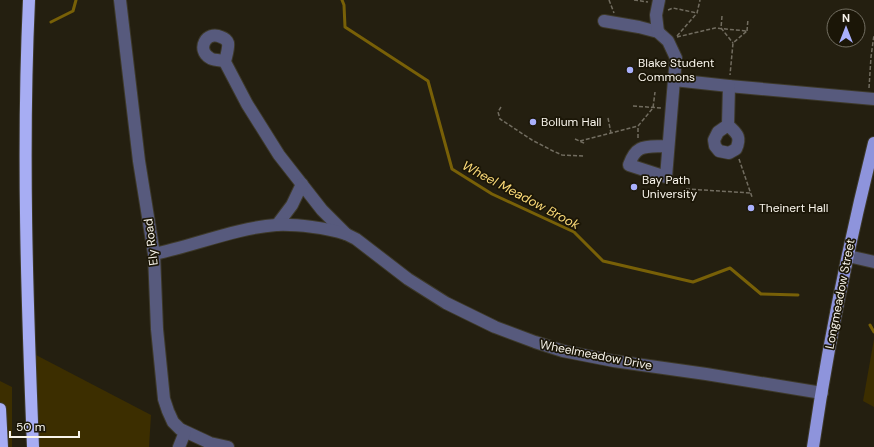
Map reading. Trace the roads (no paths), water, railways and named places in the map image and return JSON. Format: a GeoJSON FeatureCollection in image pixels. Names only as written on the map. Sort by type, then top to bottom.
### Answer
{"type":"FeatureCollection","features":[{"type":"Feature","properties":{"kind":"highway"},"geometry":{"type":"LineString","coordinates":[[29,0],[26,75],[26,218],[27,298],[33,447]]}},
{"type":"Feature","properties":{"kind":"highway"},"geometry":{"type":"LineString","coordinates":[[0,410],[2,447]]}},
{"type":"Feature","properties":{"kind":"main road","name":"Longmeadow Street"},"geometry":{"type":"LineString","coordinates":[[814,447],[822,393],[848,256],[874,143]]}},
{"type":"Feature","properties":{"kind":"street","name":"Ely Road"},"geometry":{"type":"LineString","coordinates":[[120,0],[139,161],[154,254],[157,329],[164,399],[173,422],[185,432],[210,443],[228,447]]}},
{"type":"Feature","properties":{"kind":"street"},"geometry":{"type":"LineString","coordinates":[[658,6],[658,32]]}},
{"type":"Feature","properties":{"kind":"street"},"geometry":{"type":"LineString","coordinates":[[604,21],[658,32],[668,41],[676,58],[668,144]]}},
{"type":"Feature","properties":{"kind":"street","name":"Wheelmeadow Drive"},"geometry":{"type":"LineString","coordinates":[[225,62],[266,136],[322,210],[346,234],[356,239],[408,279],[446,303],[495,327],[563,351],[822,393]]}},
{"type":"Feature","properties":{"kind":"street"},"geometry":{"type":"LineString","coordinates":[[674,80],[729,86],[872,96]]}},
{"type":"Feature","properties":{"kind":"street"},"geometry":{"type":"LineString","coordinates":[[728,125],[729,86]]}},
{"type":"Feature","properties":{"kind":"street"},"geometry":{"type":"LineString","coordinates":[[728,125],[736,132],[738,142],[736,150],[729,153],[718,150],[715,146],[714,140],[719,131],[728,125]]}},
{"type":"Feature","properties":{"kind":"street"},"geometry":{"type":"LineString","coordinates":[[277,225],[292,205],[302,184]]}},
{"type":"Feature","properties":{"kind":"street"},"geometry":{"type":"LineString","coordinates":[[154,254],[243,231],[277,225],[294,225],[346,234]]}},
{"type":"Feature","properties":{"kind":"street"},"geometry":{"type":"LineString","coordinates":[[848,256],[874,262]]}},
{"type":"Feature","properties":{"kind":"street"},"geometry":{"type":"LineString","coordinates":[[180,447],[185,432]]}},
{"type":"Feature","properties":{"kind":"waterway","name":"Wheel Meadow Brook"},"geometry":{"type":"LineString","coordinates":[[51,22],[73,11],[76,0]]}},
{"type":"Feature","properties":{"kind":"waterway","name":"Wheel Meadow Brook"},"geometry":{"type":"LineString","coordinates":[[342,0],[344,5],[345,27],[428,81],[452,169],[492,194],[574,232],[603,261],[693,282],[730,268],[761,294],[798,295]]}},
{"type":"Feature","properties":{"kind":"waterway","name":"Wheel Meadow Brook"},"geometry":{"type":"LineString","coordinates":[[870,325],[874,332]]}},
{"type":"Feature","properties":{"kind":"place","name":"Blake Student Commons"},"geometry":{"type":"Point","coordinates":[630,70]}},
{"type":"Feature","properties":{"kind":"place","name":"Bollum Hall"},"geometry":{"type":"Point","coordinates":[533,122]}},
{"type":"Feature","properties":{"kind":"place","name":"Bay Path University"},"geometry":{"type":"Point","coordinates":[634,187]}},
{"type":"Feature","properties":{"kind":"place","name":"Theinert Hall"},"geometry":{"type":"Point","coordinates":[751,208]}}]}
